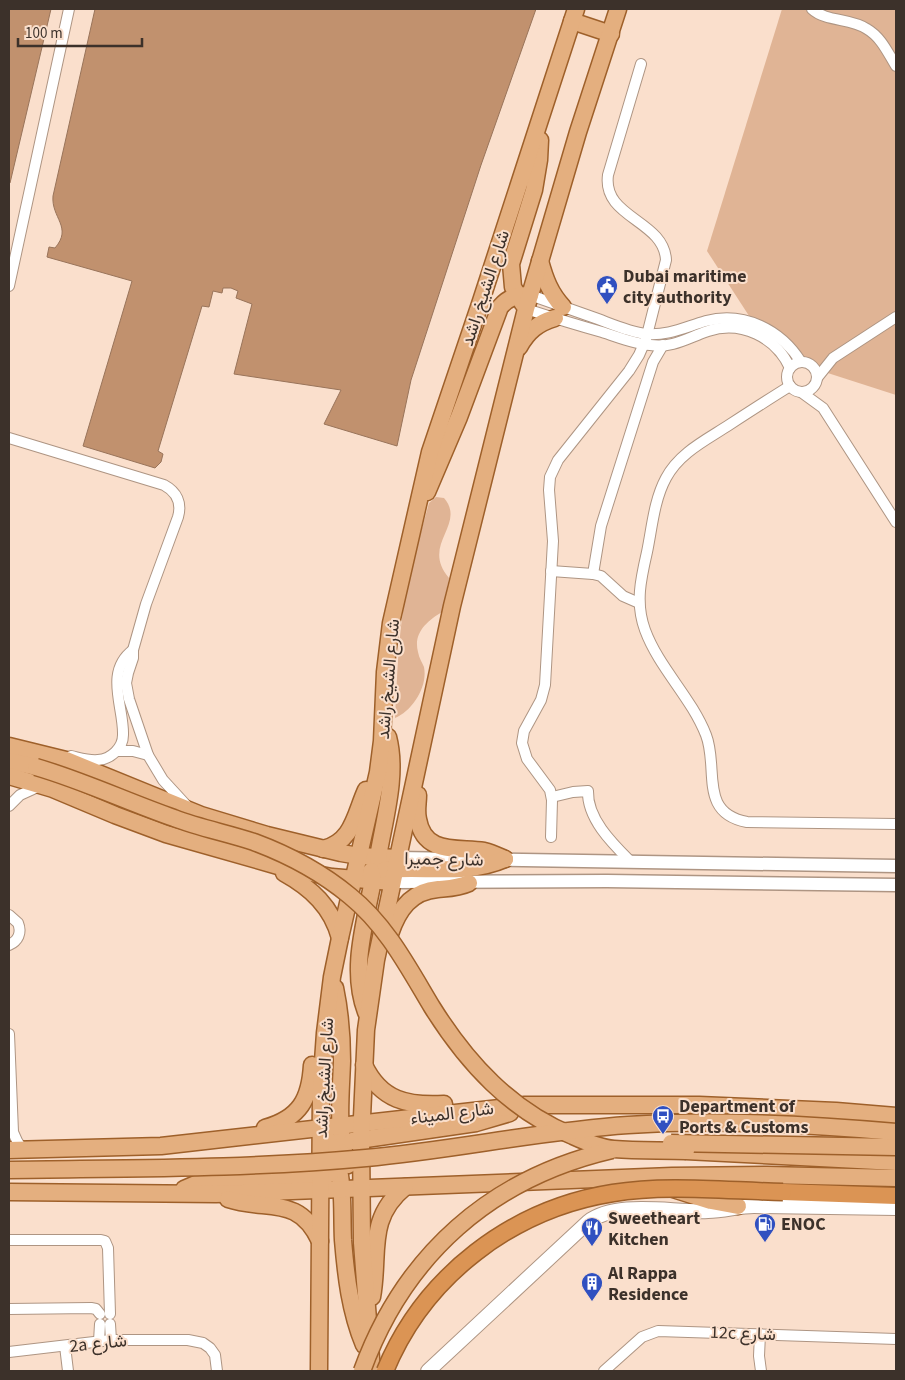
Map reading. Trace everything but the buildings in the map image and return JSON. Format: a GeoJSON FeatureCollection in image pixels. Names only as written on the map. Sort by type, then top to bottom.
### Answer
{"type":"FeatureCollection","features":[{"type":"Feature","properties":{"kind":"highway"},"geometry":{"type":"LineString","coordinates":[[385,1371],[412,1320],[444,1280],[484,1246],[513,1227],[544,1212],[596,1196],[633,1190],[674,1189],[896,1196]]}},
{"type":"Feature","properties":{"kind":"main road","name":"شارع الشيخ راشد"},"geometry":{"type":"LineString","coordinates":[[321,1128],[322,1061],[332,977],[340,938],[375,869],[416,771],[472,523],[514,357],[524,300],[540,260],[578,132],[618,9]]}},
{"type":"Feature","properties":{"kind":"main road","name":"شارع الشيخ راشد"},"geometry":{"type":"LineString","coordinates":[[368,1368],[362,1243],[361,1138],[367,1015],[376,960],[375,869],[378,772],[385,672],[391,623],[437,428],[574,15]]}},
{"type":"Feature","properties":{"kind":"main road"},"geometry":{"type":"LineString","coordinates":[[574,15],[611,34]]}},
{"type":"Feature","properties":{"kind":"main road"},"geometry":{"type":"LineString","coordinates":[[414,521],[444,457],[500,308],[507,300],[524,300],[511,277],[512,264],[534,190],[539,160],[540,120]]}},
{"type":"Feature","properties":{"kind":"main road"},"geometry":{"type":"LineString","coordinates":[[514,357],[523,341],[535,326],[559,312],[545,279],[540,260]]}},
{"type":"Feature","properties":{"kind":"main road"},"geometry":{"type":"LineString","coordinates":[[367,1015],[359,987],[358,967],[392,764],[390,742],[383,721]]}},
{"type":"Feature","properties":{"kind":"main road","name":"شارع جميرا"},"geometry":{"type":"LineString","coordinates":[[9,746],[42,761],[83,766],[202,815],[267,835],[323,848],[375,869]]}},
{"type":"Feature","properties":{"kind":"main road"},"geometry":{"type":"LineString","coordinates":[[9,761],[42,761],[72,778],[192,825],[261,845],[298,860],[325,877],[351,896],[385,931],[433,1008],[479,1070],[516,1105],[558,1130],[585,1141],[614,1149],[896,1162]]}},
{"type":"Feature","properties":{"kind":"main road"},"geometry":{"type":"LineString","coordinates":[[416,771],[418,820],[428,839],[443,848],[483,851],[505,859]]}},
{"type":"Feature","properties":{"kind":"main road"},"geometry":{"type":"LineString","coordinates":[[323,848],[336,844],[350,831],[366,790],[378,772]]}},
{"type":"Feature","properties":{"kind":"main road"},"geometry":{"type":"LineString","coordinates":[[9,776],[42,785],[158,831],[261,862],[287,874],[314,894],[329,910],[336,923],[340,938]]}},
{"type":"Feature","properties":{"kind":"main road"},"geometry":{"type":"LineString","coordinates":[[261,862],[286,861],[375,869],[464,870],[485,866],[505,859]]}},
{"type":"Feature","properties":{"kind":"main road"},"geometry":{"type":"LineString","coordinates":[[376,960],[387,940],[397,914],[410,900],[428,891],[456,888],[469,882]]}},
{"type":"Feature","properties":{"kind":"main road"},"geometry":{"type":"LineString","coordinates":[[332,977],[341,1031],[341,1126],[332,1150]]}},
{"type":"Feature","properties":{"kind":"main road"},"geometry":{"type":"LineString","coordinates":[[222,1139],[278,1124],[291,1116],[301,1106],[311,1082],[313,1048],[317,1030],[328,1005]]}},
{"type":"Feature","properties":{"kind":"main road"},"geometry":{"type":"LineString","coordinates":[[364,1065],[370,1077],[379,1087],[390,1096],[402,1101],[422,1105],[466,1104],[488,1108]]}},
{"type":"Feature","properties":{"kind":"main road"},"geometry":{"type":"LineString","coordinates":[[332,1150],[361,1138],[476,1123],[501,1116],[525,1105]]}},
{"type":"Feature","properties":{"kind":"main road","name":"شارع الميناء"},"geometry":{"type":"LineString","coordinates":[[14,1148],[161,1146],[341,1126],[361,1138],[488,1108],[525,1105],[699,1105],[836,1111],[896,1116]]}},
{"type":"Feature","properties":{"kind":"main road"},"geometry":{"type":"LineString","coordinates":[[9,1170],[242,1166],[327,1162],[410,1153],[593,1128],[664,1124],[776,1125],[896,1132]]}},
{"type":"Feature","properties":{"kind":"main road"},"geometry":{"type":"LineString","coordinates":[[321,1128],[332,1150],[361,1189]]}},
{"type":"Feature","properties":{"kind":"main road"},"geometry":{"type":"LineString","coordinates":[[361,1138],[344,1168],[342,1189],[343,1239],[350,1301],[368,1368]]}},
{"type":"Feature","properties":{"kind":"main road"},"geometry":{"type":"LineString","coordinates":[[368,1368],[374,1338],[412,1275],[436,1247],[486,1204],[509,1189],[542,1172],[596,1154],[652,1144],[690,1142],[896,1147]]}},
{"type":"Feature","properties":{"kind":"main road","name":"شارع الشيخ راشد"},"geometry":{"type":"LineString","coordinates":[[319,1371],[320,1183],[332,1150]]}},
{"type":"Feature","properties":{"kind":"main road"},"geometry":{"type":"LineString","coordinates":[[9,1192],[216,1194],[320,1183],[344,1168]]}},
{"type":"Feature","properties":{"kind":"main road"},"geometry":{"type":"LineString","coordinates":[[173,1194],[189,1186],[217,1180],[320,1183],[342,1189],[361,1189],[646,1177],[767,1175],[896,1178]]}},
{"type":"Feature","properties":{"kind":"main road"},"geometry":{"type":"LineString","coordinates":[[646,1177],[671,1189],[697,1198],[738,1206]]}},
{"type":"Feature","properties":{"kind":"main road"},"geometry":{"type":"LineString","coordinates":[[367,1316],[374,1287],[378,1228],[388,1204],[405,1187]]}},
{"type":"Feature","properties":{"kind":"main road"},"geometry":{"type":"LineString","coordinates":[[216,1194],[238,1202],[275,1205],[293,1211],[309,1224],[320,1241]]}},
{"type":"Feature","properties":{"kind":"main road"},"geometry":{"type":"LineString","coordinates":[[428,1371],[597,1216],[618,1210],[708,1211],[738,1206],[896,1208]]}},
{"type":"Feature","properties":{"kind":"street"},"geometry":{"type":"LineString","coordinates":[[9,286],[12,257],[69,9]]}},
{"type":"Feature","properties":{"kind":"street"},"geometry":{"type":"LineString","coordinates":[[812,9],[819,14],[867,28],[880,41],[896,66]]}},
{"type":"Feature","properties":{"kind":"street"},"geometry":{"type":"LineString","coordinates":[[552,837],[552,796],[547,784],[527,760],[522,743],[524,731],[542,700],[545,685],[553,526],[549,484],[552,471],[558,460],[632,366],[644,344],[665,266],[664,248],[656,235],[615,202],[609,192],[607,180],[641,64]]}},
{"type":"Feature","properties":{"kind":"street"},"geometry":{"type":"LineString","coordinates":[[524,300],[644,344],[664,346],[683,342],[715,329],[729,327],[743,329],[763,337],[774,345],[790,368],[787,379],[790,386],[795,391],[801,392],[812,389],[833,358],[896,318]]}},
{"type":"Feature","properties":{"kind":"street"},"geometry":{"type":"LineString","coordinates":[[559,312],[648,334],[673,332],[714,320],[742,320],[760,325],[776,334],[803,362],[812,366],[817,380],[822,408]]}},
{"type":"Feature","properties":{"kind":"street"},"geometry":{"type":"LineString","coordinates":[[593,574],[598,538],[605,515],[653,362],[664,346]]}},
{"type":"Feature","properties":{"kind":"street"},"geometry":{"type":"LineString","coordinates":[[790,368],[803,362],[833,358]]}},
{"type":"Feature","properties":{"kind":"street"},"geometry":{"type":"LineString","coordinates":[[790,386],[689,451],[670,471],[658,497],[640,586],[639,603],[642,620],[647,636],[707,737],[713,793],[725,812],[736,819],[747,822],[896,824]]}},
{"type":"Feature","properties":{"kind":"street"},"geometry":{"type":"LineString","coordinates":[[801,392],[822,408],[896,522]]}},
{"type":"Feature","properties":{"kind":"street"},"geometry":{"type":"LineString","coordinates":[[9,438],[164,485],[178,498],[180,511],[146,604],[133,650],[133,658],[127,678],[127,688],[148,755],[158,772],[172,792],[184,804],[202,815]]}},
{"type":"Feature","properties":{"kind":"street"},"geometry":{"type":"LineString","coordinates":[[551,571],[593,574],[605,578],[623,596],[639,603]]}},
{"type":"Feature","properties":{"kind":"street"},"geometry":{"type":"LineString","coordinates":[[42,761],[69,755],[98,760],[110,757],[117,751],[122,743],[123,734],[117,692],[118,680],[124,661],[133,650]]}},
{"type":"Feature","properties":{"kind":"street"},"geometry":{"type":"LineString","coordinates":[[117,751],[133,751],[148,755]]}},
{"type":"Feature","properties":{"kind":"street"},"geometry":{"type":"LineString","coordinates":[[9,806],[20,796],[42,785]]}},
{"type":"Feature","properties":{"kind":"street"},"geometry":{"type":"LineString","coordinates":[[552,796],[588,791],[588,798],[594,816],[607,836],[631,862]]}},
{"type":"Feature","properties":{"kind":"street","name":"شارع جميرا"},"geometry":{"type":"LineString","coordinates":[[505,859],[896,866]]}},
{"type":"Feature","properties":{"kind":"street","name":"شارع جميرا"},"geometry":{"type":"LineString","coordinates":[[375,869],[469,882],[607,881],[896,885]]}},
{"type":"Feature","properties":{"kind":"street"},"geometry":{"type":"LineString","coordinates":[[9,914],[20,927],[19,936],[10,947]]}},
{"type":"Feature","properties":{"kind":"street"},"geometry":{"type":"LineString","coordinates":[[9,1034],[14,1148]]}},
{"type":"Feature","properties":{"kind":"street"},"geometry":{"type":"LineString","coordinates":[[13,1132],[17,1141],[14,1148]]}},
{"type":"Feature","properties":{"kind":"street"},"geometry":{"type":"LineString","coordinates":[[9,1240],[105,1241],[108,1248],[105,1319],[99,1341]]}},
{"type":"Feature","properties":{"kind":"street"},"geometry":{"type":"LineString","coordinates":[[9,1309],[96,1309],[105,1319],[111,1340]]}},
{"type":"Feature","properties":{"kind":"street","name":"12c شارع"},"geometry":{"type":"LineString","coordinates":[[604,1371],[638,1340],[655,1331],[896,1339]]}},
{"type":"Feature","properties":{"kind":"street"},"geometry":{"type":"LineString","coordinates":[[762,1371],[764,1334]]}},
{"type":"Feature","properties":{"kind":"street","name":"2a شارع"},"geometry":{"type":"LineString","coordinates":[[9,1352],[111,1340],[188,1340],[202,1337],[212,1345],[217,1370]]}},
{"type":"Feature","properties":{"kind":"street"},"geometry":{"type":"LineString","coordinates":[[65,1346],[68,1371]]}},
{"type":"Feature","properties":{"kind":"shaded area"},"geometry":{"type":"Polygon","coordinates":[[[9,9],[51,9],[10,183],[9,183],[9,9]]]}},
{"type":"Feature","properties":{"kind":"shaded area"},"geometry":{"type":"Polygon","coordinates":[[[95,9],[536,9],[481,165],[411,380],[397,446],[324,424],[341,390],[234,374],[252,304],[236,298],[238,291],[231,288],[223,288],[222,293],[213,291],[209,307],[202,306],[158,451],[163,454],[161,462],[155,468],[83,446],[132,281],[47,257],[49,247],[55,248],[62,234],[62,228],[53,204],[53,196],[95,9]]]}},
{"type":"Feature","properties":{"kind":"shaded area"},"geometry":{"type":"Polygon","coordinates":[[[782,9],[896,9],[896,395],[775,356],[707,251],[782,9]]]}},
{"type":"Feature","properties":{"kind":"shaded area"},"geometry":{"type":"Polygon","coordinates":[[[436,497],[444,498],[450,508],[448,526],[439,555],[441,566],[449,578],[442,612],[431,619],[419,633],[418,652],[425,675],[421,690],[413,704],[395,718],[399,647],[404,604],[429,503],[436,497]]]}},
{"type":"Feature","properties":{"kind":"place","name":"Dubai maritime city authority"},"geometry":{"type":"Point","coordinates":[607,305]}},
{"type":"Feature","properties":{"kind":"place","name":"Department of Ports & Customs"},"geometry":{"type":"Point","coordinates":[663,1135]}},
{"type":"Feature","properties":{"kind":"place","name":"ENOC"},"geometry":{"type":"Point","coordinates":[765,1243]}},
{"type":"Feature","properties":{"kind":"place","name":"Sweetheart Kitchen"},"geometry":{"type":"Point","coordinates":[592,1247]}},
{"type":"Feature","properties":{"kind":"place","name":"Al Rappa Residence"},"geometry":{"type":"Point","coordinates":[592,1302]}}]}
